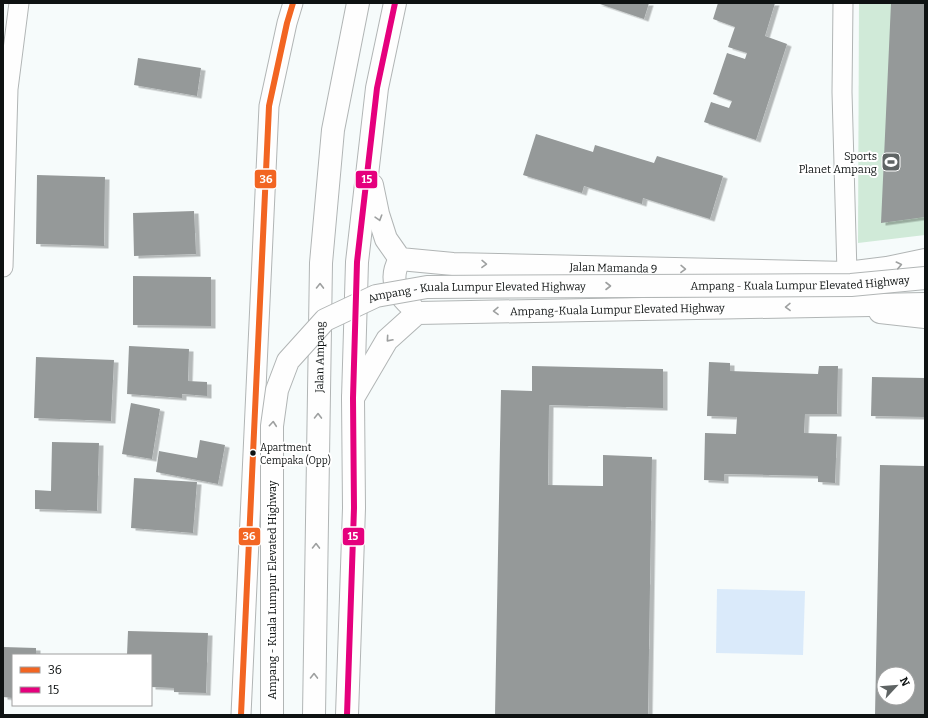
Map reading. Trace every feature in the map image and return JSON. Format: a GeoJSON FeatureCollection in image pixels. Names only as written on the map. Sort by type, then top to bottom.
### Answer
{"type":"FeatureCollection","features":[{"type":"Feature","properties":{"kind":"main road","name":"Jalan Ampang"},"geometry":{"type":"LineString","coordinates":[[314,715],[321,263],[332,130],[358,3]]}},
{"type":"Feature","properties":{"kind":"main road"},"geometry":{"type":"LineString","coordinates":[[347,715],[354,508],[353,398],[357,262],[377,88],[395,3]]}},
{"type":"Feature","properties":{"kind":"main road"},"geometry":{"type":"LineString","coordinates":[[353,398],[387,340],[417,313],[400,296],[394,280],[394,269],[400,259],[386,239],[378,214],[368,166]]}},
{"type":"Feature","properties":{"kind":"main road","name":"Jalan Mamanda 9"},"geometry":{"type":"LineString","coordinates":[[400,259],[453,264],[847,273],[887,268],[925,260]]}},
{"type":"Feature","properties":{"kind":"main road","name":"Ampang - Kuala Lumpur Elevated Highway"},"geometry":{"type":"LineString","coordinates":[[272,715],[272,426],[277,390],[288,361],[325,320],[376,296],[426,287],[851,285],[925,278]]}},
{"type":"Feature","properties":{"kind":"main road","name":"Ampang-Kuala Lumpur Elevated Highway"},"geometry":{"type":"LineString","coordinates":[[417,313],[925,304]]}},
{"type":"Feature","properties":{"kind":"main road"},"geometry":{"type":"LineString","coordinates":[[822,306],[925,317]]}},
{"type":"Feature","properties":{"kind":"street"},"geometry":{"type":"LineString","coordinates":[[3,266],[6,89],[20,3]]}},
{"type":"Feature","properties":{"kind":"street"},"geometry":{"type":"LineString","coordinates":[[241,715],[269,106],[287,22],[293,3]]}},
{"type":"Feature","properties":{"kind":"street"},"geometry":{"type":"LineString","coordinates":[[843,3],[842,92],[847,273]]}},
{"type":"Feature","properties":{"kind":"green space","name":"Sports Planet Ampang"},"geometry":{"type":"Polygon","coordinates":[[[859,3],[925,3],[925,235],[858,243],[859,3]]]}},
{"type":"Feature","properties":{"kind":"water"},"geometry":{"type":"Polygon","coordinates":[[[717,589],[805,591],[803,655],[716,653],[717,589]]]}},
{"type":"Feature","properties":{"kind":"building"},"geometry":{"type":"Polygon","coordinates":[[[597,3],[649,3],[644,19],[597,3]]]}},
{"type":"Feature","properties":{"kind":"building"},"geometry":{"type":"Polygon","coordinates":[[[718,3],[775,3],[765,36],[787,44],[756,140],[704,122],[711,102],[729,108],[732,101],[713,94],[727,53],[745,59],[747,53],[728,47],[735,27],[713,19],[718,3]]]}},
{"type":"Feature","properties":{"kind":"building"},"geometry":{"type":"Polygon","coordinates":[[[891,3],[925,3],[925,217],[881,223],[891,3]]]}},
{"type":"Feature","properties":{"kind":"building"},"geometry":{"type":"Polygon","coordinates":[[[138,58],[201,68],[197,96],[134,85],[138,58]]]}},
{"type":"Feature","properties":{"kind":"building"},"geometry":{"type":"Polygon","coordinates":[[[536,134],[593,152],[595,145],[654,163],[657,156],[723,176],[710,219],[643,198],[642,204],[584,186],[582,193],[523,175],[536,134]]]}},
{"type":"Feature","properties":{"kind":"building"},"geometry":{"type":"Polygon","coordinates":[[[37,175],[105,177],[104,246],[36,244],[37,175]]]}},
{"type":"Feature","properties":{"kind":"building"},"geometry":{"type":"Polygon","coordinates":[[[194,211],[196,254],[134,256],[133,213],[194,211]]]}},
{"type":"Feature","properties":{"kind":"building"},"geometry":{"type":"Polygon","coordinates":[[[133,276],[211,277],[211,326],[133,325],[133,276]]]}},
{"type":"Feature","properties":{"kind":"building"},"geometry":{"type":"Polygon","coordinates":[[[129,346],[189,349],[188,381],[207,382],[207,396],[182,394],[182,398],[127,394],[129,346]]]}},
{"type":"Feature","properties":{"kind":"building"},"geometry":{"type":"Polygon","coordinates":[[[36,357],[114,360],[111,421],[34,418],[36,357]]]}},
{"type":"Feature","properties":{"kind":"building"},"geometry":{"type":"Polygon","coordinates":[[[709,362],[730,363],[730,371],[818,374],[819,366],[838,366],[837,414],[805,414],[804,433],[837,434],[835,483],[818,482],[818,476],[724,474],[724,481],[704,480],[705,433],[736,434],[737,417],[707,416],[709,362]]]}},
{"type":"Feature","properties":{"kind":"building"},"geometry":{"type":"Polygon","coordinates":[[[532,366],[663,369],[663,408],[549,405],[548,485],[603,486],[603,455],[652,457],[648,715],[495,715],[501,390],[532,391],[532,366]]]}},
{"type":"Feature","properties":{"kind":"building"},"geometry":{"type":"Polygon","coordinates":[[[872,377],[925,378],[925,417],[871,416],[872,377]]]}},
{"type":"Feature","properties":{"kind":"building"},"geometry":{"type":"Polygon","coordinates":[[[131,403],[160,409],[152,459],[122,454],[131,403]]]}},
{"type":"Feature","properties":{"kind":"building"},"geometry":{"type":"Polygon","coordinates":[[[200,440],[225,445],[218,484],[156,472],[159,451],[197,458],[200,440]]]}},
{"type":"Feature","properties":{"kind":"building"},"geometry":{"type":"Polygon","coordinates":[[[52,442],[99,443],[97,511],[35,509],[35,490],[51,491],[52,442]]]}},
{"type":"Feature","properties":{"kind":"building"},"geometry":{"type":"Polygon","coordinates":[[[880,465],[925,466],[925,715],[875,715],[880,465]]]}},
{"type":"Feature","properties":{"kind":"building"},"geometry":{"type":"Polygon","coordinates":[[[134,478],[197,482],[193,533],[131,528],[134,478]]]}},
{"type":"Feature","properties":{"kind":"building"},"geometry":{"type":"Polygon","coordinates":[[[128,631],[208,633],[206,693],[174,692],[174,688],[152,687],[152,654],[127,654],[128,631]]]}},
{"type":"Feature","properties":{"kind":"building"},"geometry":{"type":"Polygon","coordinates":[[[3,647],[36,648],[36,654],[12,654],[12,698],[3,697],[3,647]]]}},
{"type":"Feature","properties":{"kind":"transit line","name":"36"},"geometry":{"type":"LineString","coordinates":[[241,715],[269,106],[287,23],[293,3]]}},
{"type":"Feature","properties":{"kind":"transit line","name":"15"},"geometry":{"type":"LineString","coordinates":[[347,715],[354,508],[353,398],[357,262],[377,88],[395,3]]}},
{"type":"Feature","properties":{"kind":"place","name":"Sports Planet Ampang"},"geometry":{"type":"Point","coordinates":[891,162]}},
{"type":"Feature","properties":{"kind":"place","name":"Apartment Cempaka (Opp)"},"geometry":{"type":"Point","coordinates":[253,453]}}]}
